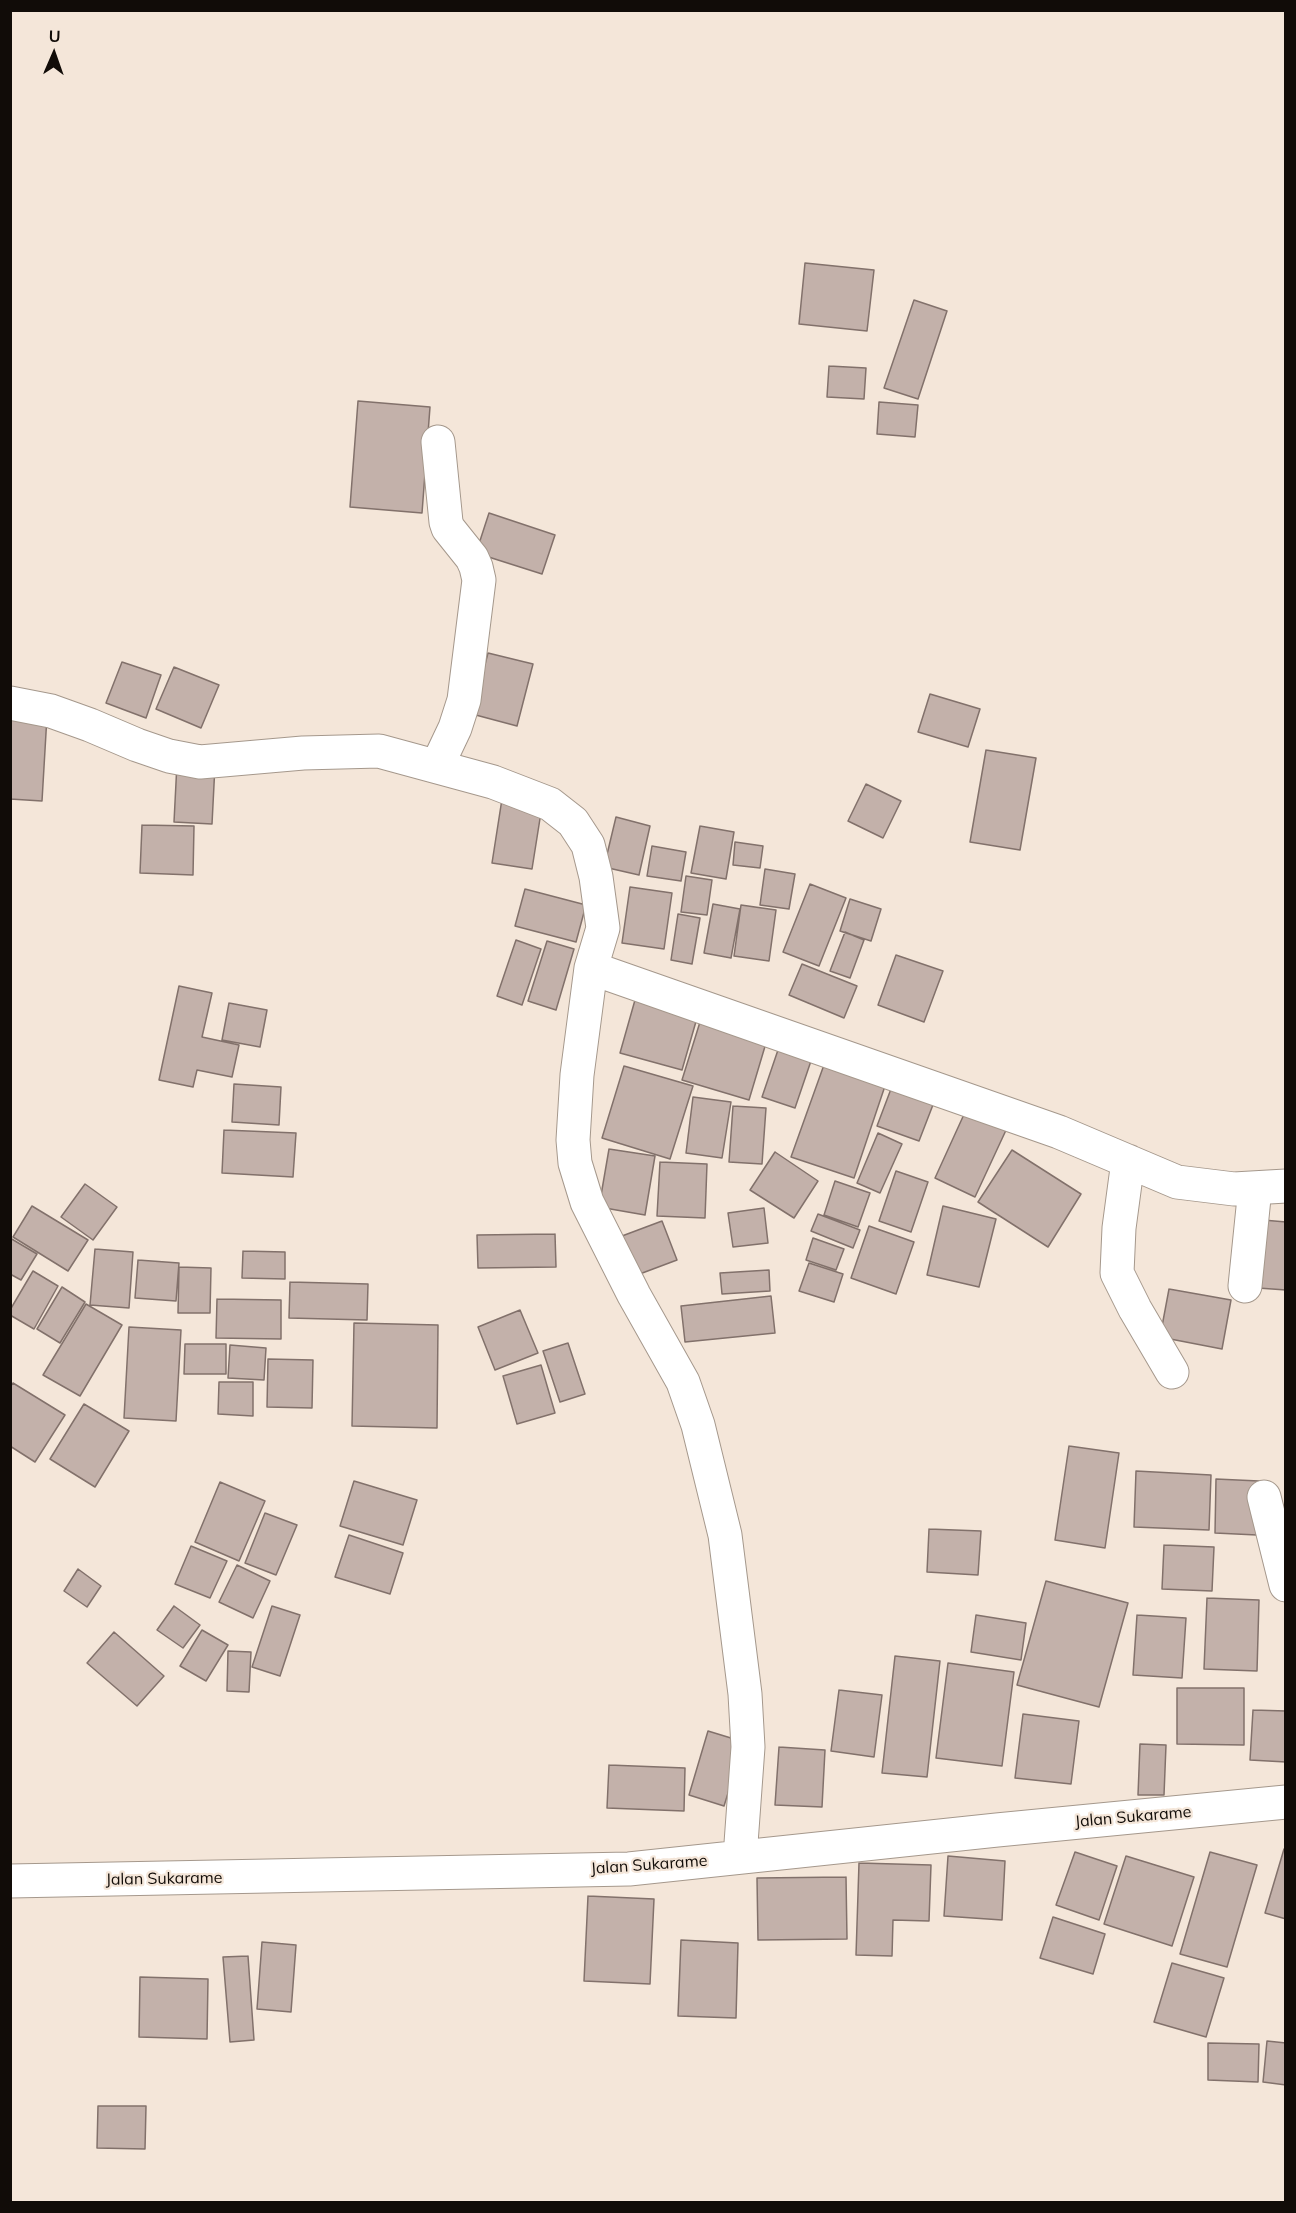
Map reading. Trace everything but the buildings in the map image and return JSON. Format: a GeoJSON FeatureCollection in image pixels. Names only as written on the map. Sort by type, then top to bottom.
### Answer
{"type":"FeatureCollection","features":[{"type":"Feature","properties":{"kind":"street"},"geometry":{"type":"LineString","coordinates":[[437,766],[455,728],[464,700],[479,580],[472,558],[448,528],[446,522],[438,442]]}},
{"type":"Feature","properties":{"kind":"street"},"geometry":{"type":"LineString","coordinates":[[10,703],[51,711],[169,756],[200,762],[303,753],[379,751],[493,782],[550,804],[573,822],[588,845],[596,877],[603,928],[591,968],[577,1075],[573,1121],[575,1163],[587,1202],[634,1295],[683,1382],[698,1425],[725,1535],[745,1694],[748,1748],[740,1857]]}},
{"type":"Feature","properties":{"kind":"street"},"geometry":{"type":"LineString","coordinates":[[591,968],[1059,1132],[1177,1182],[1234,1189],[1270,1187],[1245,1286]]}},
{"type":"Feature","properties":{"kind":"street"},"geometry":{"type":"LineString","coordinates":[[1128,1161],[1119,1228],[1118,1278],[1172,1372]]}},
{"type":"Feature","properties":{"kind":"street"},"geometry":{"type":"LineString","coordinates":[[1264,1497],[1286,1585]]}},
{"type":"Feature","properties":{"kind":"street","name":"Jalan Sukarame"},"geometry":{"type":"LineString","coordinates":[[10,1881],[629,1869],[1286,1802]]}}]}
